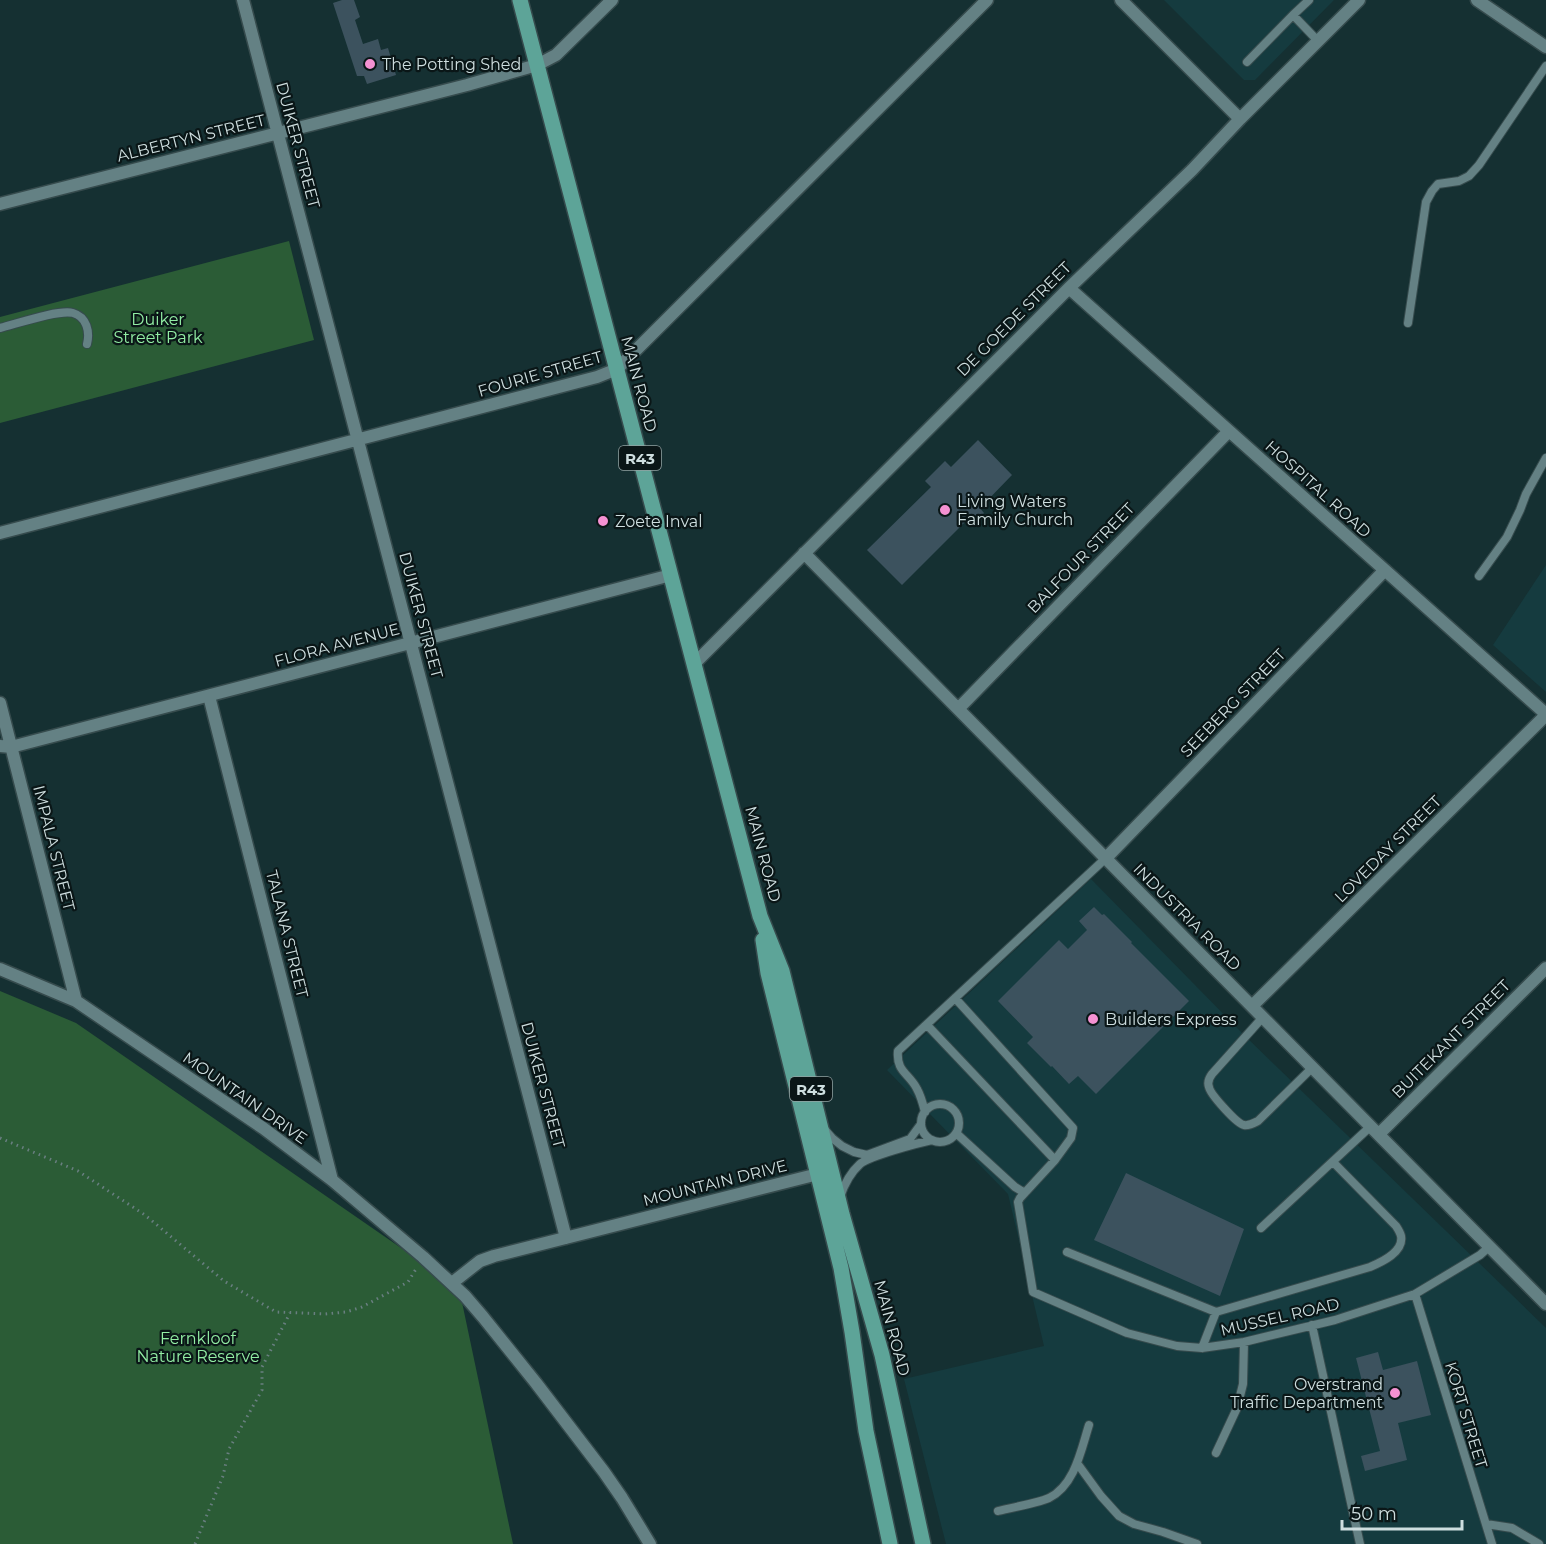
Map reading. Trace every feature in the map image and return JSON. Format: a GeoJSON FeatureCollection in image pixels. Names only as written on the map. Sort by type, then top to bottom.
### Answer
{"type":"FeatureCollection","features":[{"type":"Feature","properties":{"kind":"main road","name":"MAIN ROAD"},"geometry":{"type":"LineString","coordinates":[[520,0],[760,916],[768,973],[844,1286],[866,1431],[890,1544]]}},
{"type":"Feature","properties":{"kind":"main road","name":"MAIN ROAD"},"geometry":{"type":"LineString","coordinates":[[760,916],[782,971],[839,1202],[882,1355],[923,1544]]}},
{"type":"Feature","properties":{"kind":"street","name":"DUIKER STREET"},"geometry":{"type":"LineString","coordinates":[[243,0],[566,1238]]}},
{"type":"Feature","properties":{"kind":"street","name":"ALBERTYN STREET"},"geometry":{"type":"LineString","coordinates":[[0,204],[537,65],[556,56],[612,0]]}},
{"type":"Feature","properties":{"kind":"street","name":"FOURIE STREET"},"geometry":{"type":"LineString","coordinates":[[0,533],[597,377],[617,369],[987,0]]}},
{"type":"Feature","properties":{"kind":"street"},"geometry":{"type":"LineString","coordinates":[[1121,0],[1240,119]]}},
{"type":"Feature","properties":{"kind":"street","name":"DE GOEDE STREET"},"geometry":{"type":"LineString","coordinates":[[694,663],[1069,288],[1192,170],[1359,0]]}},
{"type":"Feature","properties":{"kind":"street"},"geometry":{"type":"LineString","coordinates":[[1477,0],[1546,47]]}},
{"type":"Feature","properties":{"kind":"street","name":"HOSPITAL ROAD"},"geometry":{"type":"LineString","coordinates":[[1069,288],[1546,714]]}},
{"type":"Feature","properties":{"kind":"street","name":"BALFOUR STREET"},"geometry":{"type":"LineString","coordinates":[[958,709],[1229,431]]}},
{"type":"Feature","properties":{"kind":"street","name":"INDUSTRIA ROAD"},"geometry":{"type":"LineString","coordinates":[[804,553],[1546,1304]]}},
{"type":"Feature","properties":{"kind":"street","name":"SEEBERG STREET"},"geometry":{"type":"LineString","coordinates":[[1106,858],[1385,570]]}},
{"type":"Feature","properties":{"kind":"street","name":"FLORA AVENUE"},"geometry":{"type":"LineString","coordinates":[[6,747],[671,575]]}},
{"type":"Feature","properties":{"kind":"street","name":"TALANA STREET"},"geometry":{"type":"LineString","coordinates":[[209,696],[332,1180]]}},
{"type":"Feature","properties":{"kind":"street","name":"IMPALA STREET"},"geometry":{"type":"LineString","coordinates":[[0,704],[6,747],[76,1001]]}},
{"type":"Feature","properties":{"kind":"street","name":"LOVEDAY STREET"},"geometry":{"type":"LineString","coordinates":[[1252,1006],[1546,714]]}},
{"type":"Feature","properties":{"kind":"street","name":"BUITEKANT STREET"},"geometry":{"type":"LineString","coordinates":[[1375,1130],[1546,968]]}},
{"type":"Feature","properties":{"kind":"street","name":"MOUNTAIN DRIVE"},"geometry":{"type":"LineString","coordinates":[[0,969],[76,1001],[262,1128],[332,1180],[423,1257],[452,1283],[483,1317],[604,1472],[650,1544]]}},
{"type":"Feature","properties":{"kind":"street","name":"MOUNTAIN DRIVE"},"geometry":{"type":"LineString","coordinates":[[452,1283],[480,1261],[818,1174]]}},
{"type":"Feature","properties":{"kind":"lane"},"geometry":{"type":"LineString","coordinates":[[1247,62],[1309,0]]}},
{"type":"Feature","properties":{"kind":"lane"},"geometry":{"type":"LineString","coordinates":[[1293,15],[1318,41]]}},
{"type":"Feature","properties":{"kind":"lane"},"geometry":{"type":"LineString","coordinates":[[1408,323],[1426,202],[1432,190],[1438,184],[1459,181],[1469,176],[1479,165],[1546,66]]}},
{"type":"Feature","properties":{"kind":"lane"},"geometry":{"type":"LineString","coordinates":[[0,328],[54,314],[72,313],[82,318],[87,326],[89,335],[87,344]]}},
{"type":"Feature","properties":{"kind":"lane"},"geometry":{"type":"LineString","coordinates":[[1479,576],[1508,537],[1526,494],[1546,458]]}},
{"type":"Feature","properties":{"kind":"lane"},"geometry":{"type":"LineString","coordinates":[[925,1112],[916,1087],[900,1068],[897,1061],[898,1052],[1106,858]]}},
{"type":"Feature","properties":{"kind":"lane"},"geometry":{"type":"LineString","coordinates":[[955,998],[1073,1128],[1071,1138],[1055,1160],[1023,1192],[956,1133]]}},
{"type":"Feature","properties":{"kind":"lane"},"geometry":{"type":"LineString","coordinates":[[1263,1017],[1208,1079],[1210,1091],[1238,1123],[1251,1125],[1258,1121],[1313,1067]]}},
{"type":"Feature","properties":{"kind":"lane"},"geometry":{"type":"LineString","coordinates":[[927,1024],[1055,1160]]}},
{"type":"Feature","properties":{"kind":"lane"},"geometry":{"type":"LineString","coordinates":[[817,1115],[832,1138],[854,1152],[867,1155],[910,1139],[921,1124],[925,1112],[935,1104],[948,1105],[953,1109],[959,1121],[956,1133],[945,1141],[932,1140],[861,1163],[849,1176],[839,1202]]}},
{"type":"Feature","properties":{"kind":"lane"},"geometry":{"type":"LineString","coordinates":[[921,1124],[923,1131],[932,1140]]}},
{"type":"Feature","properties":{"kind":"lane"},"geometry":{"type":"LineString","coordinates":[[1261,1228],[1333,1162],[1375,1130]]}},
{"type":"Feature","properties":{"kind":"lane"},"geometry":{"type":"LineString","coordinates":[[1067,1252],[1216,1312],[1370,1267],[1392,1254],[1401,1244],[1401,1236],[1396,1226],[1333,1162]]}},
{"type":"Feature","properties":{"kind":"lane","name":"MUSSEL ROAD"},"geometry":{"type":"LineString","coordinates":[[1026,1191],[1018,1202],[1033,1292],[1127,1333],[1177,1347],[1202,1348],[1244,1342],[1335,1320],[1415,1294],[1480,1256],[1490,1246]]}},
{"type":"Feature","properties":{"kind":"lane","name":"KORT STREET"},"geometry":{"type":"LineString","coordinates":[[1415,1294],[1492,1544]]}},
{"type":"Feature","properties":{"kind":"lane"},"geometry":{"type":"LineString","coordinates":[[1202,1348],[1216,1312]]}},
{"type":"Feature","properties":{"kind":"lane"},"geometry":{"type":"LineString","coordinates":[[1312,1325],[1360,1544]]}},
{"type":"Feature","properties":{"kind":"lane"},"geometry":{"type":"LineString","coordinates":[[1216,1453],[1237,1408],[1243,1384],[1244,1342]]}},
{"type":"Feature","properties":{"kind":"lane"},"geometry":{"type":"LineString","coordinates":[[998,1511],[1048,1498],[1065,1485],[1077,1463],[1089,1425]]}},
{"type":"Feature","properties":{"kind":"lane"},"geometry":{"type":"LineString","coordinates":[[1077,1463],[1101,1496],[1119,1515],[1134,1524],[1197,1544]]}},
{"type":"Feature","properties":{"kind":"lane"},"geometry":{"type":"LineString","coordinates":[[1486,1524],[1512,1528],[1539,1544]]}},
{"type":"Feature","properties":{"kind":"path"},"geometry":{"type":"LineString","coordinates":[[0,1138],[78,1171],[145,1215],[224,1281],[276,1312],[325,1314],[346,1312],[362,1307],[408,1282],[423,1257]]}},
{"type":"Feature","properties":{"kind":"path"},"geometry":{"type":"LineString","coordinates":[[195,1544],[223,1476],[229,1449],[262,1390],[262,1367],[290,1313]]}},
{"type":"Feature","properties":{"kind":"shaded area"},"geometry":{"type":"Polygon","coordinates":[[[1164,0],[1334,0],[1255,80],[1244,80],[1164,0]]]}},
{"type":"Feature","properties":{"kind":"shaded area"},"geometry":{"type":"Polygon","coordinates":[[[1546,565],[1546,692],[1493,645],[1546,565]]]}},
{"type":"Feature","properties":{"kind":"shaded area"},"geometry":{"type":"Polygon","coordinates":[[[1091,879],[1243,1034],[1546,1328],[1546,1544],[946,1544],[904,1379],[1044,1346],[1008,1194],[887,1070],[1091,879]]]}},
{"type":"Feature","properties":{"kind":"green space","name":"Duiker Street Park"},"geometry":{"type":"Polygon","coordinates":[[[289,241],[314,340],[0,423],[0,317],[289,241]]]}},
{"type":"Feature","properties":{"kind":"green space","name":"Fernkloof Nature Reserve"},"geometry":{"type":"Polygon","coordinates":[[[0,991],[76,1023],[459,1288],[513,1544],[0,1544],[0,991]]]}},
{"type":"Feature","properties":{"kind":"building"},"geometry":{"type":"Polygon","coordinates":[[[354,0],[360,17],[355,20],[363,44],[378,39],[381,50],[388,48],[396,75],[367,84],[364,76],[357,76],[333,3],[354,0]]]}},
{"type":"Feature","properties":{"kind":"building","name":"Living Waters Family Church"},"geometry":{"type":"Polygon","coordinates":[[[978,440],[1012,475],[980,508],[984,513],[974,523],[969,518],[902,585],[867,550],[931,487],[925,481],[945,461],[951,467],[978,440]]]}},
{"type":"Feature","properties":{"kind":"building","name":"Builders Express"},"geometry":{"type":"Polygon","coordinates":[[[1094,907],[1102,915],[1104,914],[1189,1001],[1096,1094],[1078,1076],[1069,1084],[1051,1067],[1027,1043],[1033,1037],[998,1001],[1059,940],[1068,949],[1087,930],[1079,921],[1094,907]]]}},
{"type":"Feature","properties":{"kind":"building"},"geometry":{"type":"Polygon","coordinates":[[[1126,1173],[1244,1229],[1220,1296],[1094,1240],[1126,1173]]]}},
{"type":"Feature","properties":{"kind":"building","name":"Overstrand Traffic Department"},"geometry":{"type":"Polygon","coordinates":[[[1378,1352],[1383,1370],[1417,1361],[1431,1415],[1398,1423],[1407,1460],[1365,1471],[1361,1456],[1380,1451],[1356,1358],[1378,1352]]]}},
{"type":"Feature","properties":{"kind":"place","name":"The Potting Shed"},"geometry":{"type":"Point","coordinates":[370,64]}},
{"type":"Feature","properties":{"kind":"place","name":"Living Waters Family Church"},"geometry":{"type":"Point","coordinates":[945,510]}},
{"type":"Feature","properties":{"kind":"place","name":"Zoete Inval"},"geometry":{"type":"Point","coordinates":[603,521]}},
{"type":"Feature","properties":{"kind":"place","name":"Builders Express"},"geometry":{"type":"Point","coordinates":[1093,1019]}},
{"type":"Feature","properties":{"kind":"place","name":"Overstrand Traffic Department"},"geometry":{"type":"Point","coordinates":[1395,1393]}}]}
